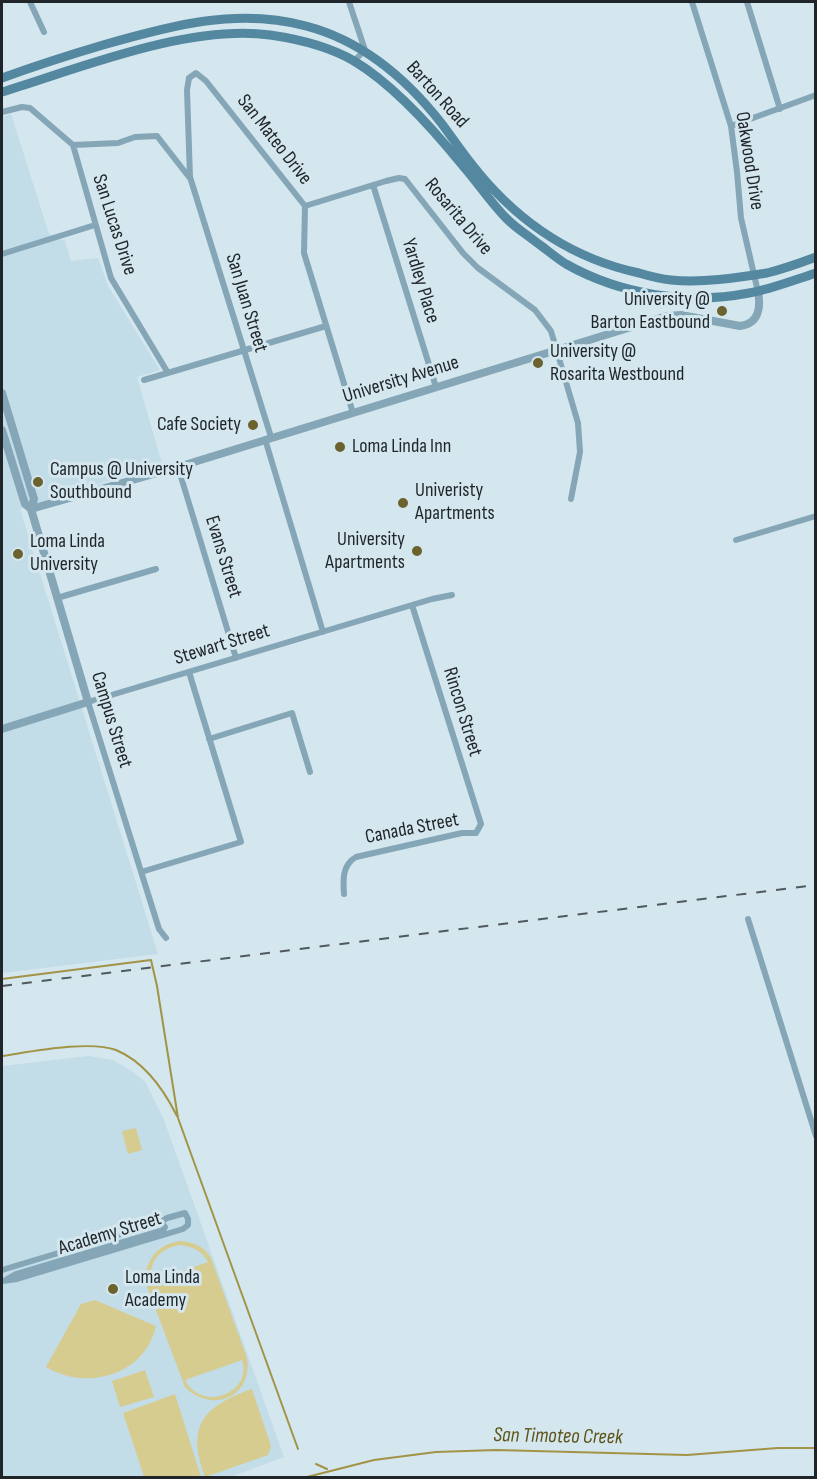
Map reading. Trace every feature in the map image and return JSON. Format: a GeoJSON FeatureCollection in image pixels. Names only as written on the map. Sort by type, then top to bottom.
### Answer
{"type":"FeatureCollection","features":[{"type":"Feature","properties":{"kind":"main road","name":"Barton Road"},"geometry":{"type":"LineString","coordinates":[[2,78],[177,24],[223,18],[264,18],[306,25],[365,50],[402,80],[440,122],[478,173],[510,206],[532,226],[565,246],[616,268],[669,280],[695,281],[769,272],[816,258]]}},
{"type":"Feature","properties":{"kind":"main road","name":"Barton Road"},"geometry":{"type":"LineString","coordinates":[[2,92],[153,46],[185,39],[231,33],[270,35],[308,43],[354,61],[394,91],[446,145],[508,219],[565,263],[618,286],[672,298],[717,297],[758,291],[816,273]]}},
{"type":"Feature","properties":{"kind":"street"},"geometry":{"type":"LineString","coordinates":[[30,2],[44,32]]}},
{"type":"Feature","properties":{"kind":"street"},"geometry":{"type":"LineString","coordinates":[[349,2],[365,50],[354,61]]}},
{"type":"Feature","properties":{"kind":"street","name":"Oakwood Drive"},"geometry":{"type":"LineString","coordinates":[[692,2],[731,126],[741,218],[758,291]]}},
{"type":"Feature","properties":{"kind":"street"},"geometry":{"type":"LineString","coordinates":[[747,2],[780,109]]}},
{"type":"Feature","properties":{"kind":"street","name":"San Juan Street"},"geometry":{"type":"LineString","coordinates":[[192,75],[189,78],[187,90],[190,177],[244,351],[323,632]]}},
{"type":"Feature","properties":{"kind":"street","name":"San Mateo Drive"},"geometry":{"type":"LineString","coordinates":[[192,75],[201,75],[305,206],[304,253],[353,413]]}},
{"type":"Feature","properties":{"kind":"street"},"geometry":{"type":"LineString","coordinates":[[731,126],[816,95]]}},
{"type":"Feature","properties":{"kind":"street"},"geometry":{"type":"LineString","coordinates":[[2,112],[22,107],[30,108],[73,145]]}},
{"type":"Feature","properties":{"kind":"street","name":"San Juan Street"},"geometry":{"type":"LineString","coordinates":[[73,145],[118,143],[135,137],[157,136],[190,177]]}},
{"type":"Feature","properties":{"kind":"street","name":"San Lucas Drive"},"geometry":{"type":"LineString","coordinates":[[73,145],[111,278],[168,373]]}},
{"type":"Feature","properties":{"kind":"street","name":"Rosarita Drive"},"geometry":{"type":"LineString","coordinates":[[305,206],[398,178],[405,179],[463,253],[478,268],[539,315],[550,331],[556,349]]}},
{"type":"Feature","properties":{"kind":"street","name":"Yardley Place"},"geometry":{"type":"LineString","coordinates":[[373,185],[436,387]]}},
{"type":"Feature","properties":{"kind":"street"},"geometry":{"type":"LineString","coordinates":[[2,254],[95,225]]}},
{"type":"Feature","properties":{"kind":"street","name":"University Avenue"},"geometry":{"type":"LineString","coordinates":[[31,509],[178,467],[667,316],[681,315],[740,326],[747,325],[759,312],[758,291]]}},
{"type":"Feature","properties":{"kind":"street"},"geometry":{"type":"LineString","coordinates":[[144,380],[327,326]]}},
{"type":"Feature","properties":{"kind":"street"},"geometry":{"type":"LineString","coordinates":[[556,349],[578,423],[580,452],[571,499]]}},
{"type":"Feature","properties":{"kind":"street","name":"Campus Street"},"geometry":{"type":"LineString","coordinates":[[2,393],[34,499],[31,509],[88,702],[159,929],[166,938]]}},
{"type":"Feature","properties":{"kind":"street","name":"Campus Street"},"geometry":{"type":"LineString","coordinates":[[2,430],[25,504],[31,509]]}},
{"type":"Feature","properties":{"kind":"street","name":"Evans Street"},"geometry":{"type":"LineString","coordinates":[[178,467],[236,658]]}},
{"type":"Feature","properties":{"kind":"street"},"geometry":{"type":"LineString","coordinates":[[736,540],[816,516]]}},
{"type":"Feature","properties":{"kind":"street"},"geometry":{"type":"LineString","coordinates":[[57,598],[156,569]]}},
{"type":"Feature","properties":{"kind":"street","name":"Stewart Street"},"geometry":{"type":"LineString","coordinates":[[2,729],[412,605],[452,595]]}},
{"type":"Feature","properties":{"kind":"street","name":"Rincon Street"},"geometry":{"type":"LineString","coordinates":[[412,605],[480,824],[479,829]]}},
{"type":"Feature","properties":{"kind":"street"},"geometry":{"type":"LineString","coordinates":[[141,872],[241,842],[189,672]]}},
{"type":"Feature","properties":{"kind":"street"},"geometry":{"type":"LineString","coordinates":[[209,739],[292,713],[310,772]]}},
{"type":"Feature","properties":{"kind":"street","name":"Canada Street"},"geometry":{"type":"LineString","coordinates":[[344,894],[344,870],[350,860],[356,857],[462,833],[476,833],[479,829]]}},
{"type":"Feature","properties":{"kind":"street"},"geometry":{"type":"LineString","coordinates":[[748,919],[816,1136]]}},
{"type":"Feature","properties":{"kind":"street","name":"Academy Street"},"geometry":{"type":"LineString","coordinates":[[2,1270],[161,1222],[166,1218],[185,1214],[188,1219],[188,1225],[183,1229],[17,1279],[3,1281]]}},
{"type":"Feature","properties":{"kind":"street","name":"Academy Street"},"geometry":{"type":"LineString","coordinates":[[3,1281],[16,1274],[162,1230],[165,1227],[161,1222]]}},
{"type":"Feature","properties":{"kind":"shaded area","name":"Loma Linda University"},"geometry":{"type":"Polygon","coordinates":[[[11,114],[49,234],[65,241],[71,261],[98,258],[108,286],[160,370],[137,377],[162,464],[20,509],[158,954],[2,973],[2,117],[11,114]]]}},
{"type":"Feature","properties":{"kind":"shaded area","name":"Loma Linda Academy"},"geometry":{"type":"Polygon","coordinates":[[[89,1056],[113,1060],[132,1071],[146,1083],[164,1120],[284,1457],[230,1477],[2,1477],[2,1066],[89,1056]]]}},
{"type":"Feature","properties":{"kind":"shaded area"},"geometry":{"type":"Polygon","coordinates":[[[136,1128],[142,1150],[128,1154],[122,1131],[136,1128]]]}},
{"type":"Feature","properties":{"kind":"shaded area"},"geometry":{"type":"Polygon","coordinates":[[[180,1241],[194,1244],[205,1250],[211,1258],[247,1358],[244,1383],[228,1397],[218,1400],[207,1399],[185,1387],[145,1281],[151,1259],[165,1245],[180,1241]],[[180,1245],[167,1249],[157,1257],[151,1268],[151,1282],[208,1262],[196,1250],[180,1245]],[[242,1360],[185,1380],[193,1390],[203,1395],[213,1397],[224,1395],[240,1382],[243,1372],[242,1360]]]}},
{"type":"Feature","properties":{"kind":"shaded area"},"geometry":{"type":"Polygon","coordinates":[[[95,1300],[156,1326],[150,1343],[140,1357],[127,1367],[112,1374],[95,1378],[79,1378],[46,1367],[81,1304],[95,1300]]]}},
{"type":"Feature","properties":{"kind":"shaded area"},"geometry":{"type":"Polygon","coordinates":[[[145,1370],[154,1397],[120,1407],[112,1381],[145,1370]]]}},
{"type":"Feature","properties":{"kind":"shaded area"},"geometry":{"type":"Polygon","coordinates":[[[252,1389],[271,1446],[268,1455],[205,1477],[197,1444],[203,1420],[221,1403],[252,1389]]]}},
{"type":"Feature","properties":{"kind":"shaded area"},"geometry":{"type":"Polygon","coordinates":[[[175,1394],[201,1477],[144,1477],[123,1413],[175,1394]]]}},
{"type":"Feature","properties":{"kind":"waterway"},"geometry":{"type":"LineString","coordinates":[[2,979],[151,960],[178,1118],[298,1449]]}},
{"type":"Feature","properties":{"kind":"waterway"},"geometry":{"type":"LineString","coordinates":[[2,1056],[75,1046],[104,1047],[116,1050],[145,1069],[166,1096],[177,1116]]}},
{"type":"Feature","properties":{"kind":"waterway","name":"San Timoteo Creek"},"geometry":{"type":"LineString","coordinates":[[303,1478],[374,1460],[436,1452],[496,1450],[687,1455],[778,1448],[816,1448]]}},
{"type":"Feature","properties":{"kind":"waterway"},"geometry":{"type":"LineString","coordinates":[[316,1464],[327,1469]]}},
{"type":"Feature","properties":{"kind":"railway"},"geometry":{"type":"LineString","coordinates":[[2,986],[816,885]]}},
{"type":"Feature","properties":{"kind":"place","name":"University @ Barton Eastbound"},"geometry":{"type":"Point","coordinates":[722,311]}},
{"type":"Feature","properties":{"kind":"place","name":"University @ Rosarita Westbound"},"geometry":{"type":"Point","coordinates":[538,363]}},
{"type":"Feature","properties":{"kind":"place","name":"Cafe Society"},"geometry":{"type":"Point","coordinates":[253,425]}},
{"type":"Feature","properties":{"kind":"place","name":"Loma Linda Inn"},"geometry":{"type":"Point","coordinates":[340,447]}},
{"type":"Feature","properties":{"kind":"place","name":"Campus @ University Southbound"},"geometry":{"type":"Point","coordinates":[38,482]}},
{"type":"Feature","properties":{"kind":"place","name":"Univeristy Apartments"},"geometry":{"type":"Point","coordinates":[403,503]}},
{"type":"Feature","properties":{"kind":"place","name":"University Apartments"},"geometry":{"type":"Point","coordinates":[417,551]}},
{"type":"Feature","properties":{"kind":"place","name":"Loma Linda University"},"geometry":{"type":"Point","coordinates":[18,554]}},
{"type":"Feature","properties":{"kind":"place","name":"Loma Linda Academy"},"geometry":{"type":"Point","coordinates":[113,1289]}}]}
